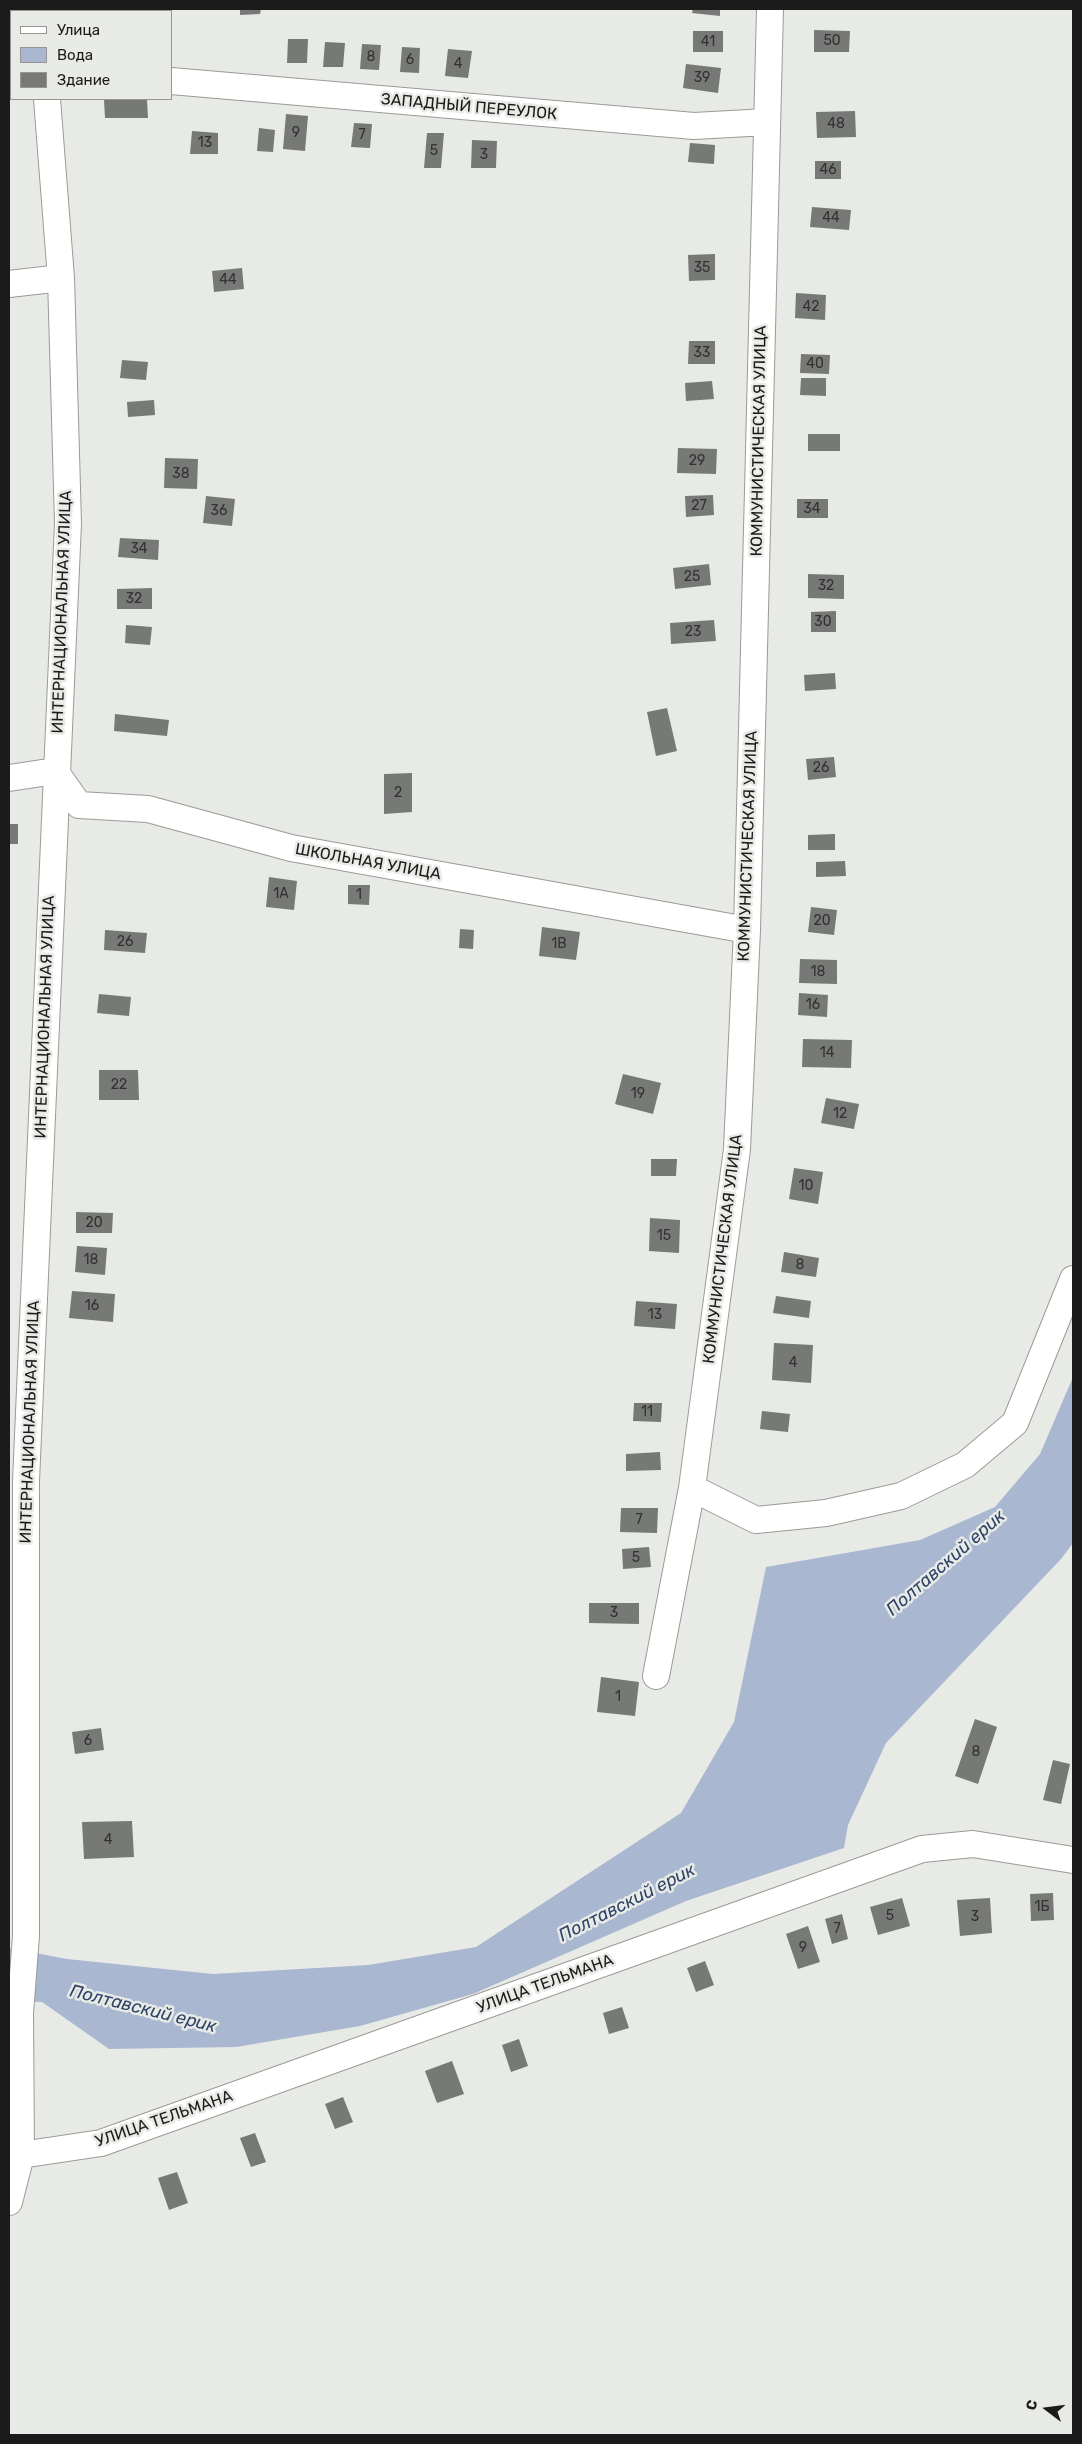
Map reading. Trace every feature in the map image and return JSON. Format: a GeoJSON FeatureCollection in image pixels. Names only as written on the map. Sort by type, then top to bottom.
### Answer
{"type":"FeatureCollection","features":[{"type":"Feature","properties":{"kind":"street","name":"КОММУНИСТИЧЕСКАЯ УЛИЦА"},"geometry":{"type":"LineString","coordinates":[[656,1676],[692,1488],[738,1149],[746,930],[770,9]]}},
{"type":"Feature","properties":{"kind":"street","name":"ЗАПАДНЫЙ ПЕРЕУЛОК"},"geometry":{"type":"LineString","coordinates":[[172,81],[694,126],[767,122]]}},
{"type":"Feature","properties":{"kind":"street","name":"ИНТЕРНАЦИОНАЛЬНАЯ УЛИЦА"},"geometry":{"type":"LineString","coordinates":[[9,2202],[21,2155],[20,2013],[26,1936],[26,1481],[55,771],[68,523],[61,278],[47,100]]}},
{"type":"Feature","properties":{"kind":"street"},"geometry":{"type":"LineString","coordinates":[[9,284],[61,278]]}},
{"type":"Feature","properties":{"kind":"street"},"geometry":{"type":"LineString","coordinates":[[9,778],[55,771]]}},
{"type":"Feature","properties":{"kind":"street","name":"ШКОЛЬНАЯ УЛИЦА"},"geometry":{"type":"LineString","coordinates":[[55,771],[79,806],[148,809],[291,848],[746,930]]}},
{"type":"Feature","properties":{"kind":"street"},"geometry":{"type":"LineString","coordinates":[[692,1488],[756,1520],[826,1513],[901,1496],[965,1465],[1015,1423],[1073,1278]]}},
{"type":"Feature","properties":{"kind":"street","name":"УЛИЦА ТЕЛЬМАНА"},"geometry":{"type":"LineString","coordinates":[[21,2155],[101,2143],[922,1849],[973,1844],[1073,1860]]}},
{"type":"Feature","properties":{"kind":"water","name":"Полтавский ерик"},"geometry":{"type":"Polygon","coordinates":[[[1073,1377],[1073,1543],[1061,1559],[886,1743],[848,1825],[844,1848],[686,1901],[473,1994],[360,2026],[236,2047],[109,2049],[42,2002],[9,2001],[9,1948],[67,1959],[213,1974],[368,1965],[476,1947],[681,1813],[734,1722],[766,1567],[920,1540],[995,1507],[1040,1454],[1073,1377]]]}},
{"type":"Feature","properties":{"kind":"building"},"geometry":{"type":"Polygon","coordinates":[[[240,9],[261,9],[260,14],[240,15],[240,9]]]}},
{"type":"Feature","properties":{"kind":"building"},"geometry":{"type":"Polygon","coordinates":[[[693,9],[720,9],[720,16],[692,13],[693,9]]]}},
{"type":"Feature","properties":{"kind":"building"},"geometry":{"type":"Polygon","coordinates":[[[814,30],[850,31],[849,52],[814,52],[814,30]]]}},
{"type":"Feature","properties":{"kind":"building"},"geometry":{"type":"Polygon","coordinates":[[[693,31],[723,31],[723,52],[693,52],[693,31]]]}},
{"type":"Feature","properties":{"kind":"building"},"geometry":{"type":"Polygon","coordinates":[[[288,39],[308,39],[307,63],[287,63],[288,39]]]}},
{"type":"Feature","properties":{"kind":"building"},"geometry":{"type":"Polygon","coordinates":[[[325,42],[345,43],[343,67],[323,67],[325,42]]]}},
{"type":"Feature","properties":{"kind":"building"},"geometry":{"type":"Polygon","coordinates":[[[362,44],[381,45],[379,70],[360,69],[362,44]]]}},
{"type":"Feature","properties":{"kind":"building"},"geometry":{"type":"Polygon","coordinates":[[[402,47],[420,48],[419,73],[400,72],[402,47]]]}},
{"type":"Feature","properties":{"kind":"building"},"geometry":{"type":"Polygon","coordinates":[[[448,49],[472,51],[468,78],[445,76],[448,49]]]}},
{"type":"Feature","properties":{"kind":"building"},"geometry":{"type":"Polygon","coordinates":[[[686,64],[721,68],[718,93],[683,88],[686,64]]]}},
{"type":"Feature","properties":{"kind":"building"},"geometry":{"type":"Polygon","coordinates":[[[104,100],[147,100],[148,118],[105,118],[104,100]]]}},
{"type":"Feature","properties":{"kind":"building"},"geometry":{"type":"Polygon","coordinates":[[[855,111],[856,137],[817,138],[816,112],[855,111]]]}},
{"type":"Feature","properties":{"kind":"building"},"geometry":{"type":"Polygon","coordinates":[[[286,114],[308,116],[305,151],[283,149],[286,114]]]}},
{"type":"Feature","properties":{"kind":"building"},"geometry":{"type":"Polygon","coordinates":[[[354,123],[372,124],[370,148],[351,147],[354,123]]]}},
{"type":"Feature","properties":{"kind":"building"},"geometry":{"type":"Polygon","coordinates":[[[259,128],[275,130],[273,152],[257,151],[259,128]]]}},
{"type":"Feature","properties":{"kind":"building"},"geometry":{"type":"Polygon","coordinates":[[[192,131],[218,133],[218,154],[190,154],[192,131]]]}},
{"type":"Feature","properties":{"kind":"building"},"geometry":{"type":"Polygon","coordinates":[[[427,133],[444,133],[441,168],[424,168],[427,133]]]}},
{"type":"Feature","properties":{"kind":"building"},"geometry":{"type":"Polygon","coordinates":[[[472,140],[497,141],[496,168],[471,168],[472,140]]]}},
{"type":"Feature","properties":{"kind":"building"},"geometry":{"type":"Polygon","coordinates":[[[690,143],[715,145],[714,164],[688,162],[690,143]]]}},
{"type":"Feature","properties":{"kind":"building"},"geometry":{"type":"Polygon","coordinates":[[[815,161],[841,161],[841,179],[815,179],[815,161]]]}},
{"type":"Feature","properties":{"kind":"building"},"geometry":{"type":"Polygon","coordinates":[[[812,207],[851,210],[849,230],[810,227],[812,207]]]}},
{"type":"Feature","properties":{"kind":"building"},"geometry":{"type":"Polygon","coordinates":[[[715,254],[715,280],[689,281],[688,255],[715,254]]]}},
{"type":"Feature","properties":{"kind":"building"},"geometry":{"type":"Polygon","coordinates":[[[242,268],[244,289],[214,292],[212,271],[242,268]]]}},
{"type":"Feature","properties":{"kind":"building"},"geometry":{"type":"Polygon","coordinates":[[[796,293],[826,295],[825,320],[795,318],[796,293]]]}},
{"type":"Feature","properties":{"kind":"building"},"geometry":{"type":"Polygon","coordinates":[[[689,341],[715,341],[715,364],[688,364],[689,341]]]}},
{"type":"Feature","properties":{"kind":"building"},"geometry":{"type":"Polygon","coordinates":[[[801,354],[830,355],[829,374],[800,373],[801,354]]]}},
{"type":"Feature","properties":{"kind":"building"},"geometry":{"type":"Polygon","coordinates":[[[122,360],[148,362],[146,380],[120,378],[122,360]]]}},
{"type":"Feature","properties":{"kind":"building"},"geometry":{"type":"Polygon","coordinates":[[[801,378],[826,378],[826,396],[800,395],[801,378]]]}},
{"type":"Feature","properties":{"kind":"building"},"geometry":{"type":"Polygon","coordinates":[[[712,381],[714,399],[686,401],[685,383],[712,381]]]}},
{"type":"Feature","properties":{"kind":"building"},"geometry":{"type":"Polygon","coordinates":[[[154,400],[155,415],[128,417],[127,402],[154,400]]]}},
{"type":"Feature","properties":{"kind":"building"},"geometry":{"type":"Polygon","coordinates":[[[808,434],[840,434],[840,451],[808,451],[808,434]]]}},
{"type":"Feature","properties":{"kind":"building"},"geometry":{"type":"Polygon","coordinates":[[[678,448],[717,449],[716,474],[677,473],[678,448]]]}},
{"type":"Feature","properties":{"kind":"building"},"geometry":{"type":"Polygon","coordinates":[[[165,458],[198,459],[197,489],[164,488],[165,458]]]}},
{"type":"Feature","properties":{"kind":"building"},"geometry":{"type":"Polygon","coordinates":[[[713,495],[714,515],[686,517],[685,496],[713,495]]]}},
{"type":"Feature","properties":{"kind":"building"},"geometry":{"type":"Polygon","coordinates":[[[206,496],[235,499],[232,526],[203,523],[206,496]]]}},
{"type":"Feature","properties":{"kind":"building"},"geometry":{"type":"Polygon","coordinates":[[[797,499],[828,499],[828,518],[797,518],[797,499]]]}},
{"type":"Feature","properties":{"kind":"building"},"geometry":{"type":"Polygon","coordinates":[[[120,538],[159,540],[158,560],[118,557],[120,538]]]}},
{"type":"Feature","properties":{"kind":"building"},"geometry":{"type":"Polygon","coordinates":[[[709,564],[711,585],[675,589],[673,568],[709,564]]]}},
{"type":"Feature","properties":{"kind":"building"},"geometry":{"type":"Polygon","coordinates":[[[808,574],[844,575],[844,599],[808,598],[808,574]]]}},
{"type":"Feature","properties":{"kind":"building"},"geometry":{"type":"Polygon","coordinates":[[[152,588],[152,609],[117,609],[117,589],[152,588]]]}},
{"type":"Feature","properties":{"kind":"building"},"geometry":{"type":"Polygon","coordinates":[[[836,611],[836,632],[811,632],[811,612],[836,611]]]}},
{"type":"Feature","properties":{"kind":"building"},"geometry":{"type":"Polygon","coordinates":[[[714,620],[716,641],[671,644],[670,623],[714,620]]]}},
{"type":"Feature","properties":{"kind":"building"},"geometry":{"type":"Polygon","coordinates":[[[126,625],[152,627],[150,645],[125,643],[126,625]]]}},
{"type":"Feature","properties":{"kind":"building"},"geometry":{"type":"Polygon","coordinates":[[[835,673],[836,689],[805,691],[804,675],[835,673]]]}},
{"type":"Feature","properties":{"kind":"building"},"geometry":{"type":"Polygon","coordinates":[[[667,708],[677,751],[656,756],[647,712],[667,708]]]}},
{"type":"Feature","properties":{"kind":"building"},"geometry":{"type":"Polygon","coordinates":[[[115,714],[169,720],[167,736],[114,731],[115,714]]]}},
{"type":"Feature","properties":{"kind":"building"},"geometry":{"type":"Polygon","coordinates":[[[834,757],[836,777],[808,780],[806,759],[834,757]]]}},
{"type":"Feature","properties":{"kind":"building"},"geometry":{"type":"Polygon","coordinates":[[[412,773],[412,812],[384,814],[384,774],[412,773]]]}},
{"type":"Feature","properties":{"kind":"building"},"geometry":{"type":"Polygon","coordinates":[[[9,824],[18,824],[18,844],[9,844],[9,824]]]}},
{"type":"Feature","properties":{"kind":"building"},"geometry":{"type":"Polygon","coordinates":[[[835,834],[835,850],[808,850],[808,835],[835,834]]]}},
{"type":"Feature","properties":{"kind":"building"},"geometry":{"type":"Polygon","coordinates":[[[845,861],[846,876],[816,877],[816,862],[845,861]]]}},
{"type":"Feature","properties":{"kind":"building"},"geometry":{"type":"Polygon","coordinates":[[[269,877],[297,881],[294,910],[266,907],[269,877]]]}},
{"type":"Feature","properties":{"kind":"building"},"geometry":{"type":"Polygon","coordinates":[[[348,885],[370,885],[369,905],[348,904],[348,885]]]}},
{"type":"Feature","properties":{"kind":"building"},"geometry":{"type":"Polygon","coordinates":[[[811,907],[837,910],[834,935],[808,932],[811,907]]]}},
{"type":"Feature","properties":{"kind":"building"},"geometry":{"type":"Polygon","coordinates":[[[542,927],[580,932],[576,960],[539,956],[542,927]]]}},
{"type":"Feature","properties":{"kind":"building"},"geometry":{"type":"Polygon","coordinates":[[[460,929],[474,930],[473,949],[459,948],[460,929]]]}},
{"type":"Feature","properties":{"kind":"building"},"geometry":{"type":"Polygon","coordinates":[[[105,930],[147,933],[145,953],[104,950],[105,930]]]}},
{"type":"Feature","properties":{"kind":"building"},"geometry":{"type":"Polygon","coordinates":[[[800,959],[837,960],[837,984],[799,983],[800,959]]]}},
{"type":"Feature","properties":{"kind":"building"},"geometry":{"type":"Polygon","coordinates":[[[799,993],[828,995],[827,1017],[798,1015],[799,993]]]}},
{"type":"Feature","properties":{"kind":"building"},"geometry":{"type":"Polygon","coordinates":[[[99,994],[131,997],[129,1016],[97,1013],[99,994]]]}},
{"type":"Feature","properties":{"kind":"building"},"geometry":{"type":"Polygon","coordinates":[[[803,1039],[852,1040],[851,1068],[802,1067],[803,1039]]]}},
{"type":"Feature","properties":{"kind":"building"},"geometry":{"type":"Polygon","coordinates":[[[99,1070],[138,1070],[139,1100],[99,1100],[99,1070]]]}},
{"type":"Feature","properties":{"kind":"building"},"geometry":{"type":"Polygon","coordinates":[[[623,1074],[661,1083],[653,1114],[615,1104],[623,1074]]]}},
{"type":"Feature","properties":{"kind":"building"},"geometry":{"type":"Polygon","coordinates":[[[826,1098],[859,1104],[854,1129],[821,1123],[826,1098]]]}},
{"type":"Feature","properties":{"kind":"building"},"geometry":{"type":"Polygon","coordinates":[[[651,1159],[677,1159],[676,1176],[651,1176],[651,1159]]]}},
{"type":"Feature","properties":{"kind":"building"},"geometry":{"type":"Polygon","coordinates":[[[794,1168],[823,1172],[818,1204],[789,1199],[794,1168]]]}},
{"type":"Feature","properties":{"kind":"building"},"geometry":{"type":"Polygon","coordinates":[[[76,1212],[113,1213],[112,1233],[76,1233],[76,1212]]]}},
{"type":"Feature","properties":{"kind":"building"},"geometry":{"type":"Polygon","coordinates":[[[650,1218],[680,1220],[679,1253],[649,1251],[650,1218]]]}},
{"type":"Feature","properties":{"kind":"building"},"geometry":{"type":"Polygon","coordinates":[[[77,1246],[107,1248],[105,1275],[75,1272],[77,1246]]]}},
{"type":"Feature","properties":{"kind":"building"},"geometry":{"type":"Polygon","coordinates":[[[784,1252],[819,1258],[816,1277],[781,1272],[784,1252]]]}},
{"type":"Feature","properties":{"kind":"building"},"geometry":{"type":"Polygon","coordinates":[[[72,1291],[115,1294],[113,1322],[69,1318],[72,1291]]]}},
{"type":"Feature","properties":{"kind":"building"},"geometry":{"type":"Polygon","coordinates":[[[776,1296],[811,1301],[809,1318],[773,1313],[776,1296]]]}},
{"type":"Feature","properties":{"kind":"building"},"geometry":{"type":"Polygon","coordinates":[[[636,1301],[677,1304],[675,1329],[634,1326],[636,1301]]]}},
{"type":"Feature","properties":{"kind":"building"},"geometry":{"type":"Polygon","coordinates":[[[774,1343],[813,1345],[811,1383],[772,1380],[774,1343]]]}},
{"type":"Feature","properties":{"kind":"building"},"geometry":{"type":"Polygon","coordinates":[[[634,1403],[662,1403],[661,1422],[633,1421],[634,1403]]]}},
{"type":"Feature","properties":{"kind":"building"},"geometry":{"type":"Polygon","coordinates":[[[762,1411],[790,1414],[788,1432],[760,1429],[762,1411]]]}},
{"type":"Feature","properties":{"kind":"building"},"geometry":{"type":"Polygon","coordinates":[[[660,1452],[661,1470],[626,1471],[626,1454],[660,1452]]]}},
{"type":"Feature","properties":{"kind":"building"},"geometry":{"type":"Polygon","coordinates":[[[621,1508],[658,1508],[657,1533],[620,1532],[621,1508]]]}},
{"type":"Feature","properties":{"kind":"building"},"geometry":{"type":"Polygon","coordinates":[[[649,1547],[651,1567],[623,1569],[622,1549],[649,1547]]]}},
{"type":"Feature","properties":{"kind":"building"},"geometry":{"type":"Polygon","coordinates":[[[589,1603],[639,1603],[639,1624],[589,1623],[589,1603]]]}},
{"type":"Feature","properties":{"kind":"building"},"geometry":{"type":"Polygon","coordinates":[[[601,1677],[639,1682],[635,1716],[597,1712],[601,1677]]]}},
{"type":"Feature","properties":{"kind":"building"},"geometry":{"type":"Polygon","coordinates":[[[975,1719],[997,1727],[978,1784],[955,1776],[975,1719]]]}},
{"type":"Feature","properties":{"kind":"building"},"geometry":{"type":"Polygon","coordinates":[[[101,1728],[104,1750],[75,1754],[72,1732],[101,1728]]]}},
{"type":"Feature","properties":{"kind":"building"},"geometry":{"type":"Polygon","coordinates":[[[1053,1760],[1070,1764],[1061,1804],[1043,1800],[1053,1760]]]}},
{"type":"Feature","properties":{"kind":"building"},"geometry":{"type":"Polygon","coordinates":[[[132,1821],[134,1857],[84,1859],[82,1822],[132,1821]]]}},
{"type":"Feature","properties":{"kind":"building"},"geometry":{"type":"Polygon","coordinates":[[[1053,1893],[1054,1920],[1031,1921],[1030,1894],[1053,1893]]]}},
{"type":"Feature","properties":{"kind":"building"},"geometry":{"type":"Polygon","coordinates":[[[902,1898],[910,1926],[878,1935],[870,1907],[902,1898]]]}},
{"type":"Feature","properties":{"kind":"building"},"geometry":{"type":"Polygon","coordinates":[[[990,1898],[992,1933],[960,1936],[957,1900],[990,1898]]]}},
{"type":"Feature","properties":{"kind":"building"},"geometry":{"type":"Polygon","coordinates":[[[842,1914],[848,1939],[832,1944],[825,1919],[842,1914]]]}},
{"type":"Feature","properties":{"kind":"building"},"geometry":{"type":"Polygon","coordinates":[[[808,1926],[820,1962],[798,1969],[786,1934],[808,1926]]]}},
{"type":"Feature","properties":{"kind":"building"},"geometry":{"type":"Polygon","coordinates":[[[705,1961],[714,1985],[696,1992],[687,1968],[705,1961]]]}},
{"type":"Feature","properties":{"kind":"building"},"geometry":{"type":"Polygon","coordinates":[[[622,2007],[629,2028],[609,2034],[603,2013],[622,2007]]]}},
{"type":"Feature","properties":{"kind":"building"},"geometry":{"type":"Polygon","coordinates":[[[519,2039],[528,2066],[511,2072],[502,2045],[519,2039]]]}},
{"type":"Feature","properties":{"kind":"building"},"geometry":{"type":"Polygon","coordinates":[[[452,2061],[464,2094],[437,2103],[425,2071],[452,2061]]]}},
{"type":"Feature","properties":{"kind":"building"},"geometry":{"type":"Polygon","coordinates":[[[343,2097],[353,2122],[335,2129],[325,2104],[343,2097]]]}},
{"type":"Feature","properties":{"kind":"building"},"geometry":{"type":"Polygon","coordinates":[[[255,2133],[266,2162],[251,2167],[240,2138],[255,2133]]]}},
{"type":"Feature","properties":{"kind":"building"},"geometry":{"type":"Polygon","coordinates":[[[177,2172],[188,2203],[169,2210],[158,2178],[177,2172]]]}}]}
